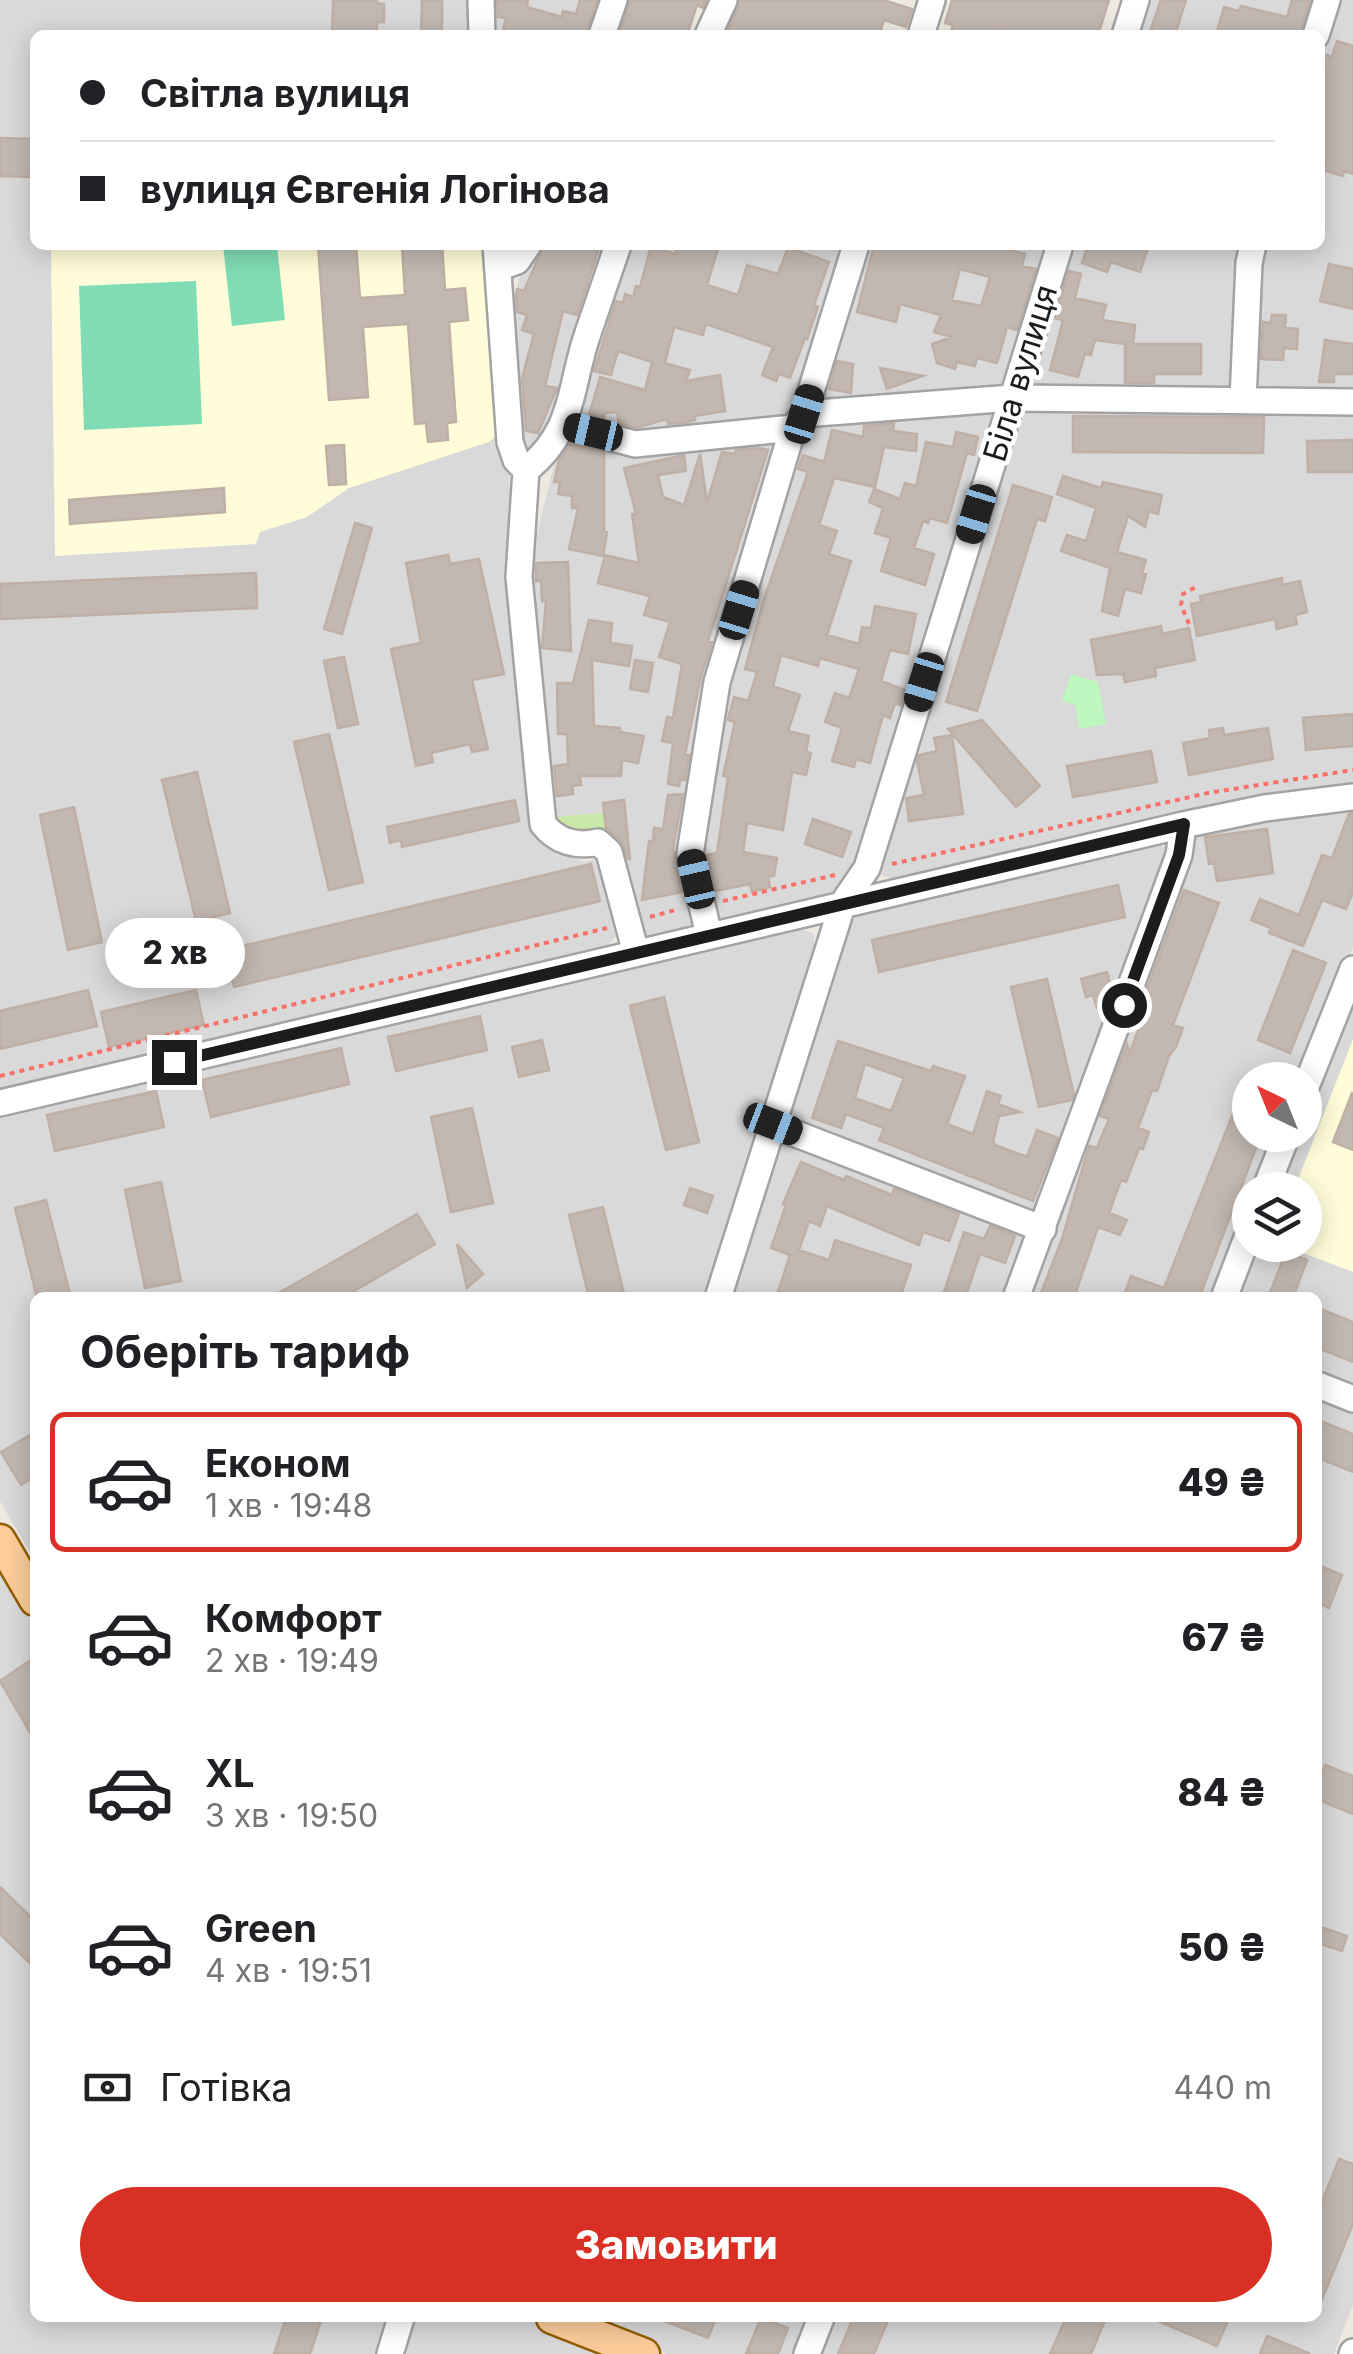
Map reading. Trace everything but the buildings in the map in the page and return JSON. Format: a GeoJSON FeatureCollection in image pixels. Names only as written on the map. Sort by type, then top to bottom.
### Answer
{"type":"FeatureCollection","features":[{"type":"Feature","properties":{"kind":"main road"},"geometry":{"type":"LineString","coordinates":[[0,1540],[30,1591]]}},
{"type":"Feature","properties":{"kind":"main road"},"geometry":{"type":"LineString","coordinates":[[562,2322],[644,2354]]}},
{"type":"Feature","properties":{"kind":"street"},"geometry":{"type":"LineString","coordinates":[[481,0],[482,30]]}},
{"type":"Feature","properties":{"kind":"street"},"geometry":{"type":"LineString","coordinates":[[604,30],[614,0]]}},
{"type":"Feature","properties":{"kind":"street"},"geometry":{"type":"LineString","coordinates":[[710,30],[724,0]]}},
{"type":"Feature","properties":{"kind":"street"},"geometry":{"type":"LineString","coordinates":[[923,30],[932,0]]}},
{"type":"Feature","properties":{"kind":"street"},"geometry":{"type":"LineString","coordinates":[[1127,30],[1136,0]]}},
{"type":"Feature","properties":{"kind":"street"},"geometry":{"type":"LineString","coordinates":[[1318,30],[1327,0]]}},
{"type":"Feature","properties":{"kind":"street"},"geometry":{"type":"LineString","coordinates":[[524,250],[517,260],[496,256],[510,442],[516,460],[526,470]]}},
{"type":"Feature","properties":{"kind":"street"},"geometry":{"type":"LineString","coordinates":[[616,250],[588,332],[564,426],[526,470],[519,577],[543,824],[549,832],[579,846],[598,842],[609,852],[636,952]]}},
{"type":"Feature","properties":{"kind":"street"},"geometry":{"type":"LineString","coordinates":[[709,935],[690,854],[717,682],[854,250]]}},
{"type":"Feature","properties":{"kind":"street","name":"Біла вулиця"},"geometry":{"type":"LineString","coordinates":[[720,1292],[844,903],[867,868],[1058,250]]}},
{"type":"Feature","properties":{"kind":"street"},"geometry":{"type":"LineString","coordinates":[[1243,400],[1252,250]]}},
{"type":"Feature","properties":{"kind":"street"},"geometry":{"type":"LineString","coordinates":[[564,426],[635,444],[798,421],[1012,398],[1353,402]]}},
{"type":"Feature","properties":{"kind":"street"},"geometry":{"type":"LineString","coordinates":[[0,1103],[1184,824],[1353,797]]}},
{"type":"Feature","properties":{"kind":"street"},"geometry":{"type":"LineString","coordinates":[[1018,1292],[1179,855],[1184,824]]}},
{"type":"Feature","properties":{"kind":"street"},"geometry":{"type":"LineString","coordinates":[[1315,1062],[1353,969]]}},
{"type":"Feature","properties":{"kind":"street"},"geometry":{"type":"LineString","coordinates":[[773,1124],[1042,1229]]}},
{"type":"Feature","properties":{"kind":"street"},"geometry":{"type":"LineString","coordinates":[[1226,1292],[1238,1262]]}},
{"type":"Feature","properties":{"kind":"street"},"geometry":{"type":"LineString","coordinates":[[1322,1387],[1353,1399]]}},
{"type":"Feature","properties":{"kind":"street"},"geometry":{"type":"LineString","coordinates":[[390,2354],[399,2322]]}},
{"type":"Feature","properties":{"kind":"street"},"geometry":{"type":"LineString","coordinates":[[807,2354],[819,2322]]}},
{"type":"Feature","properties":{"kind":"path"},"geometry":{"type":"LineString","coordinates":[[1190,624],[1181,605],[1184,594],[1196,587]]}},
{"type":"Feature","properties":{"kind":"path"},"geometry":{"type":"LineString","coordinates":[[879,866],[1208,793],[1353,770]]}},
{"type":"Feature","properties":{"kind":"path"},"geometry":{"type":"LineString","coordinates":[[0,1076],[702,904],[749,898],[837,875]]}},
{"type":"Feature","properties":{"kind":"shaded area"},"geometry":{"type":"Polygon","coordinates":[[[0,0],[477,0],[478,30],[30,30],[30,250],[490,250],[509,457],[510,589],[540,838],[583,862],[602,858],[618,923],[615,937],[606,948],[0,1091],[0,0]]]}},
{"type":"Feature","properties":{"kind":"shaded area"},"geometry":{"type":"Polygon","coordinates":[[[487,0],[608,0],[599,30],[488,30],[487,0]]]}},
{"type":"Feature","properties":{"kind":"shaded area"},"geometry":{"type":"Polygon","coordinates":[[[1144,0],[1316,0],[1307,30],[1135,30],[1144,0]]]}},
{"type":"Feature","properties":{"kind":"shaded area"},"geometry":{"type":"Polygon","coordinates":[[[1336,0],[1353,0],[1353,394],[1269,390],[1256,384],[1250,375],[1262,250],[1325,250],[1325,38],[1336,0]]]}},
{"type":"Feature","properties":{"kind":"shaded area"},"geometry":{"type":"Polygon","coordinates":[[[51,250],[485,250],[500,433],[489,442],[349,488],[307,517],[260,532],[256,544],[55,556],[51,250]]]}},
{"type":"Feature","properties":{"kind":"shaded area"},"geometry":{"type":"Polygon","coordinates":[[[533,250],[609,250],[565,409],[541,448],[519,451],[511,308],[522,268],[533,250]]]}},
{"type":"Feature","properties":{"kind":"shaded area"},"geometry":{"type":"Polygon","coordinates":[[[626,250],[846,250],[788,421],[635,439],[574,422],[593,349],[626,250]]]}},
{"type":"Feature","properties":{"kind":"shaded area"},"geometry":{"type":"Polygon","coordinates":[[[863,250],[1049,250],[1006,388],[816,405],[863,250]]]}},
{"type":"Feature","properties":{"kind":"shaded area"},"geometry":{"type":"Polygon","coordinates":[[[1067,250],[1245,250],[1234,387],[1227,393],[1025,387],[1067,250]]]}},
{"type":"Feature","properties":{"kind":"shaded area"},"geometry":{"type":"Polygon","coordinates":[[[990,405],[999,414],[869,847],[838,893],[720,921],[714,917],[699,854],[704,846],[727,684],[803,421],[990,405]]]}},
{"type":"Feature","properties":{"kind":"shaded area"},"geometry":{"type":"Polygon","coordinates":[[[1018,405],[1353,408],[1353,787],[1265,796],[897,880],[883,876],[877,868],[1018,405]]]}},
{"type":"Feature","properties":{"kind":"shaded area"},"geometry":{"type":"Polygon","coordinates":[[[569,432],[757,438],[780,444],[707,667],[679,861],[693,925],[643,940],[616,860],[549,817],[528,570],[560,441],[569,432]]]}},
{"type":"Feature","properties":{"kind":"shaded area"},"geometry":{"type":"Polygon","coordinates":[[[1353,811],[1353,947],[1307,1062],[1232,1062],[1232,1152],[1272,1152],[1264,1172],[1232,1172],[1232,1252],[1216,1292],[1025,1292],[1196,838],[1264,820],[1353,811]]]}},
{"type":"Feature","properties":{"kind":"shaded area"},"geometry":{"type":"Polygon","coordinates":[[[1154,845],[1165,847],[1171,857],[1037,1219],[783,1123],[846,928],[862,910],[1154,845]]]}},
{"type":"Feature","properties":{"kind":"shaded area"},"geometry":{"type":"Polygon","coordinates":[[[797,927],[814,934],[814,952],[708,1292],[30,1292],[30,1552],[0,1501],[0,1117],[797,927]]]}},
{"type":"Feature","properties":{"kind":"shaded area"},"geometry":{"type":"Polygon","coordinates":[[[1353,997],[1353,1391],[1322,1379],[1322,1292],[1235,1292],[1247,1262],[1322,1262],[1322,1172],[1283,1172],[1291,1152],[1322,1152],[1322,1074],[1353,997]]]}},
{"type":"Feature","properties":{"kind":"shaded area"},"geometry":{"type":"Polygon","coordinates":[[[1353,1039],[1353,1272],[1322,1260],[1322,1172],[1301,1172],[1309,1152],[1322,1152],[1322,1118],[1353,1039]]]}},
{"type":"Feature","properties":{"kind":"shaded area"},"geometry":{"type":"Polygon","coordinates":[[[780,1132],[1032,1233],[1010,1292],[733,1292],[780,1132]]]}},
{"type":"Feature","properties":{"kind":"shaded area"},"geometry":{"type":"Polygon","coordinates":[[[1322,1397],[1353,1410],[1353,2304],[1334,2354],[818,2354],[830,2322],[1322,2322],[1322,1397]]]}},
{"type":"Feature","properties":{"kind":"shaded area"},"geometry":{"type":"Polygon","coordinates":[[[0,1568],[30,1619],[30,2322],[390,2322],[380,2354],[0,2354],[0,1568]]]}},
{"type":"Feature","properties":{"kind":"shaded area"},"geometry":{"type":"Polygon","coordinates":[[[410,2322],[534,2322],[617,2354],[400,2354],[410,2322]]]}},
{"type":"Feature","properties":{"kind":"shaded area"},"geometry":{"type":"Polygon","coordinates":[[[582,2322],[809,2322],[797,2354],[666,2354],[582,2322]]]}},
{"type":"Feature","properties":{"kind":"green space"},"geometry":{"type":"Polygon","coordinates":[[[224,250],[278,250],[285,320],[232,326],[224,250]]]}},
{"type":"Feature","properties":{"kind":"green space"},"geometry":{"type":"Polygon","coordinates":[[[196,281],[202,424],[84,430],[79,286],[196,281]]]}},
{"type":"Feature","properties":{"kind":"green space"},"geometry":{"type":"Polygon","coordinates":[[[1071,674],[1098,682],[1106,724],[1079,729],[1075,705],[1062,701],[1071,674]]]}},
{"type":"Feature","properties":{"kind":"green space"},"geometry":{"type":"Polygon","coordinates":[[[604,813],[607,834],[576,839],[549,817],[604,813]]]}},
{"type":"Feature","properties":{"kind":"route"},"geometry":{"type":"LineString","coordinates":[[174,1062],[1184,824],[1179,855],[1124,1005]]}}]}
